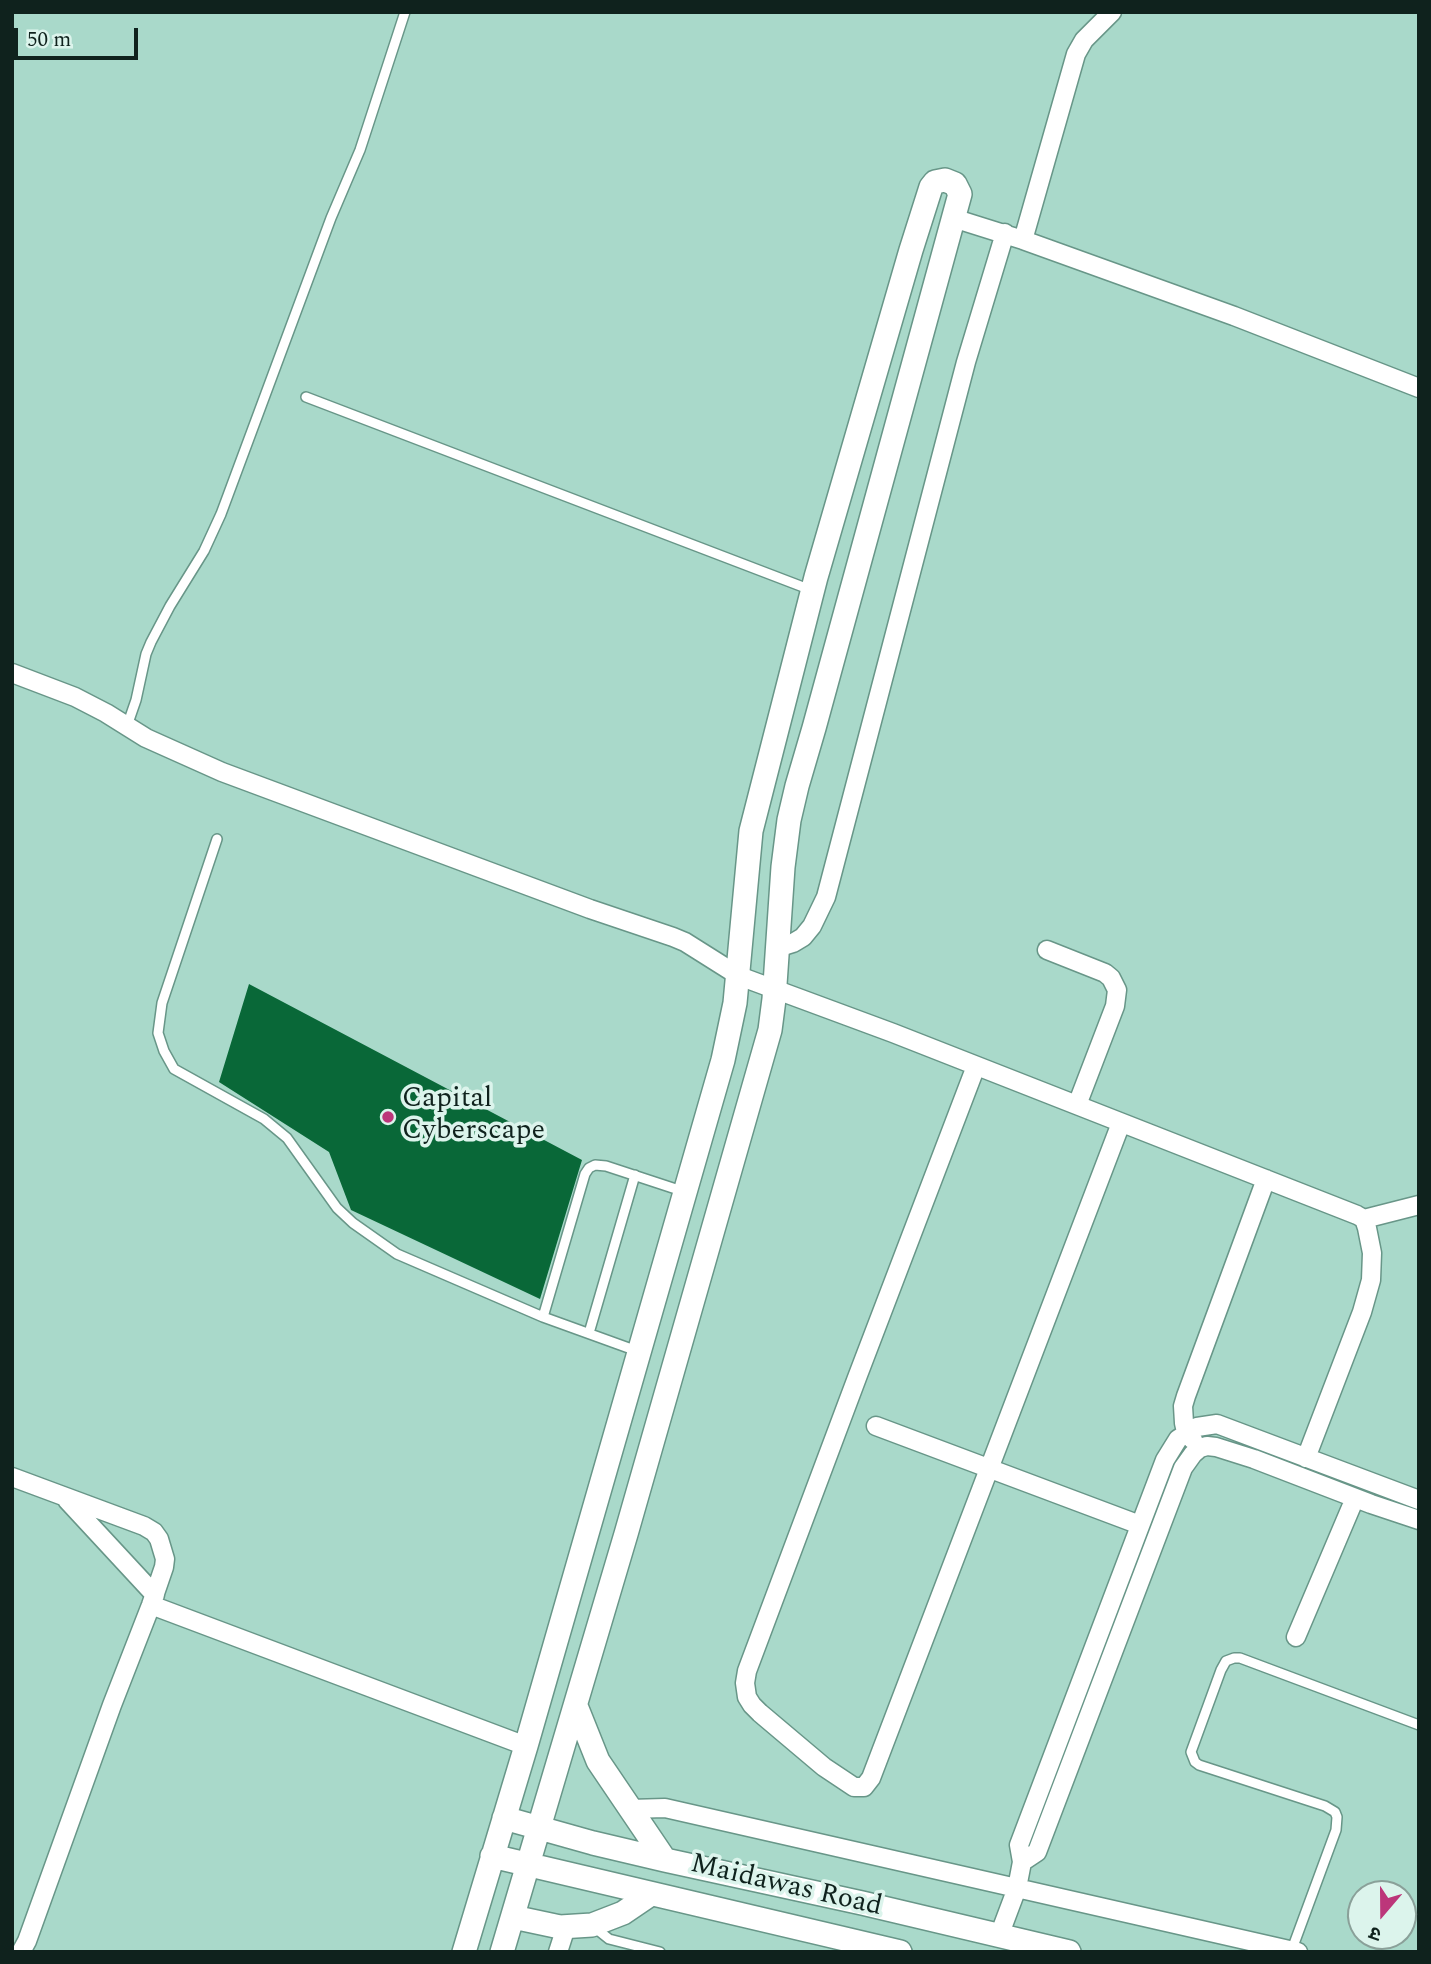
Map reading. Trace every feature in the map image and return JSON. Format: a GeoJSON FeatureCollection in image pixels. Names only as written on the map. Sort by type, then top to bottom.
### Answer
{"type":"FeatureCollection","features":[{"type":"Feature","properties":{"kind":"street"},"geometry":{"type":"LineString","coordinates":[[1023,240],[1076,54],[1084,40],[1112,12]]}},
{"type":"Feature","properties":{"kind":"street"},"geometry":{"type":"LineString","coordinates":[[464,1952],[723,1060],[736,1003],[751,831],[812,591],[931,187],[935,182],[951,181],[958,187],[960,194],[789,820],[770,1030],[576,1706],[502,1952]]}},
{"type":"Feature","properties":{"kind":"street"},"geometry":{"type":"LineString","coordinates":[[953,218],[1005,233],[1234,316],[1419,388]]}},
{"type":"Feature","properties":{"kind":"street"},"geometry":{"type":"LineString","coordinates":[[777,948],[803,937],[812,926],[826,897],[966,362],[1005,233]]}},
{"type":"Feature","properties":{"kind":"street"},"geometry":{"type":"LineString","coordinates":[[12,673],[75,698],[164,747],[222,772],[604,915],[673,937],[739,976],[892,1033],[1364,1219],[1419,1205]]}},
{"type":"Feature","properties":{"kind":"street"},"geometry":{"type":"LineString","coordinates":[[1047,950],[1105,973],[1117,990],[1115,1006],[1077,1105]]}},
{"type":"Feature","properties":{"kind":"street"},"geometry":{"type":"LineString","coordinates":[[976,1066],[747,1671],[747,1697],[752,1705],[824,1768],[854,1787],[863,1787],[871,1778],[1121,1123]]}},
{"type":"Feature","properties":{"kind":"street"},"geometry":{"type":"LineString","coordinates":[[1200,1448],[1186,1432],[1183,1415],[1186,1396],[1266,1180]]}},
{"type":"Feature","properties":{"kind":"street"},"geometry":{"type":"LineString","coordinates":[[1306,1458],[1368,1293],[1373,1268],[1364,1219]]}},
{"type":"Feature","properties":{"kind":"street"},"geometry":{"type":"LineString","coordinates":[[999,1936],[1017,1888],[1022,1861],[1018,1845],[1165,1460],[1178,1439],[1186,1432],[1206,1424],[1217,1424],[1419,1500]]}},
{"type":"Feature","properties":{"kind":"street"},"geometry":{"type":"LineString","coordinates":[[876,1426],[1140,1525]]}},
{"type":"Feature","properties":{"kind":"street"},"geometry":{"type":"LineString","coordinates":[[1022,1861],[1037,1852],[1183,1468],[1200,1448],[1216,1447],[1254,1459],[1419,1520]]}},
{"type":"Feature","properties":{"kind":"street"},"geometry":{"type":"LineString","coordinates":[[12,1477],[144,1526],[154,1532],[162,1546],[165,1559],[153,1600],[21,1952]]}},
{"type":"Feature","properties":{"kind":"street"},"geometry":{"type":"LineString","coordinates":[[63,1496],[153,1600],[526,1746]]}},
{"type":"Feature","properties":{"kind":"street"},"geometry":{"type":"LineString","coordinates":[[1297,1637],[1356,1498]]}},
{"type":"Feature","properties":{"kind":"street"},"geometry":{"type":"LineString","coordinates":[[576,1706],[598,1761],[665,1860]]}},
{"type":"Feature","properties":{"kind":"street"},"geometry":{"type":"LineString","coordinates":[[630,1809],[665,1808],[1293,1951]]}},
{"type":"Feature","properties":{"kind":"street","name":"Maidawas Road"},"geometry":{"type":"LineString","coordinates":[[503,1818],[665,1860],[1069,1952]]}},
{"type":"Feature","properties":{"kind":"street","name":"Maidawas Road"},"geometry":{"type":"LineString","coordinates":[[492,1856],[900,1952]]}},
{"type":"Feature","properties":{"kind":"street"},"geometry":{"type":"LineString","coordinates":[[513,1917],[566,1927],[592,1925],[623,1913],[651,1894]]}},
{"type":"Feature","properties":{"kind":"street"},"geometry":{"type":"LineString","coordinates":[[558,1952],[566,1927]]}},
{"type":"Feature","properties":{"kind":"lane"},"geometry":{"type":"LineString","coordinates":[[127,726],[151,642],[204,551],[221,514],[359,150],[405,12]]}},
{"type":"Feature","properties":{"kind":"lane"},"geometry":{"type":"LineString","coordinates":[[306,397],[812,591]]}},
{"type":"Feature","properties":{"kind":"lane"},"geometry":{"type":"LineString","coordinates":[[218,838],[162,1003],[158,1033],[174,1069],[264,1119],[287,1139],[337,1208],[353,1223],[397,1254],[543,1317],[639,1351]]}},
{"type":"Feature","properties":{"kind":"lane"},"geometry":{"type":"LineString","coordinates":[[543,1317],[589,1168],[595,1165],[606,1166],[685,1192]]}},
{"type":"Feature","properties":{"kind":"lane"},"geometry":{"type":"LineString","coordinates":[[589,1333],[635,1175]]}},
{"type":"Feature","properties":{"kind":"lane"},"geometry":{"type":"LineString","coordinates":[[1293,1951],[1336,1830],[1337,1817],[1335,1812],[1325,1806],[1199,1765],[1191,1758],[1221,1670],[1227,1661],[1240,1658],[1419,1725]]}},
{"type":"Feature","properties":{"kind":"lane"},"geometry":{"type":"LineString","coordinates":[[592,1925],[609,1938],[660,1952]]}},
{"type":"Feature","properties":{"kind":"building","name":"Capital Cyberscape"},"geometry":{"type":"Polygon","coordinates":[[[249,984],[582,1160],[540,1299],[351,1210],[329,1152],[219,1082],[249,984]]]}},
{"type":"Feature","properties":{"kind":"place","name":"Capital Cyberscape"},"geometry":{"type":"Point","coordinates":[388,1117]}}]}
